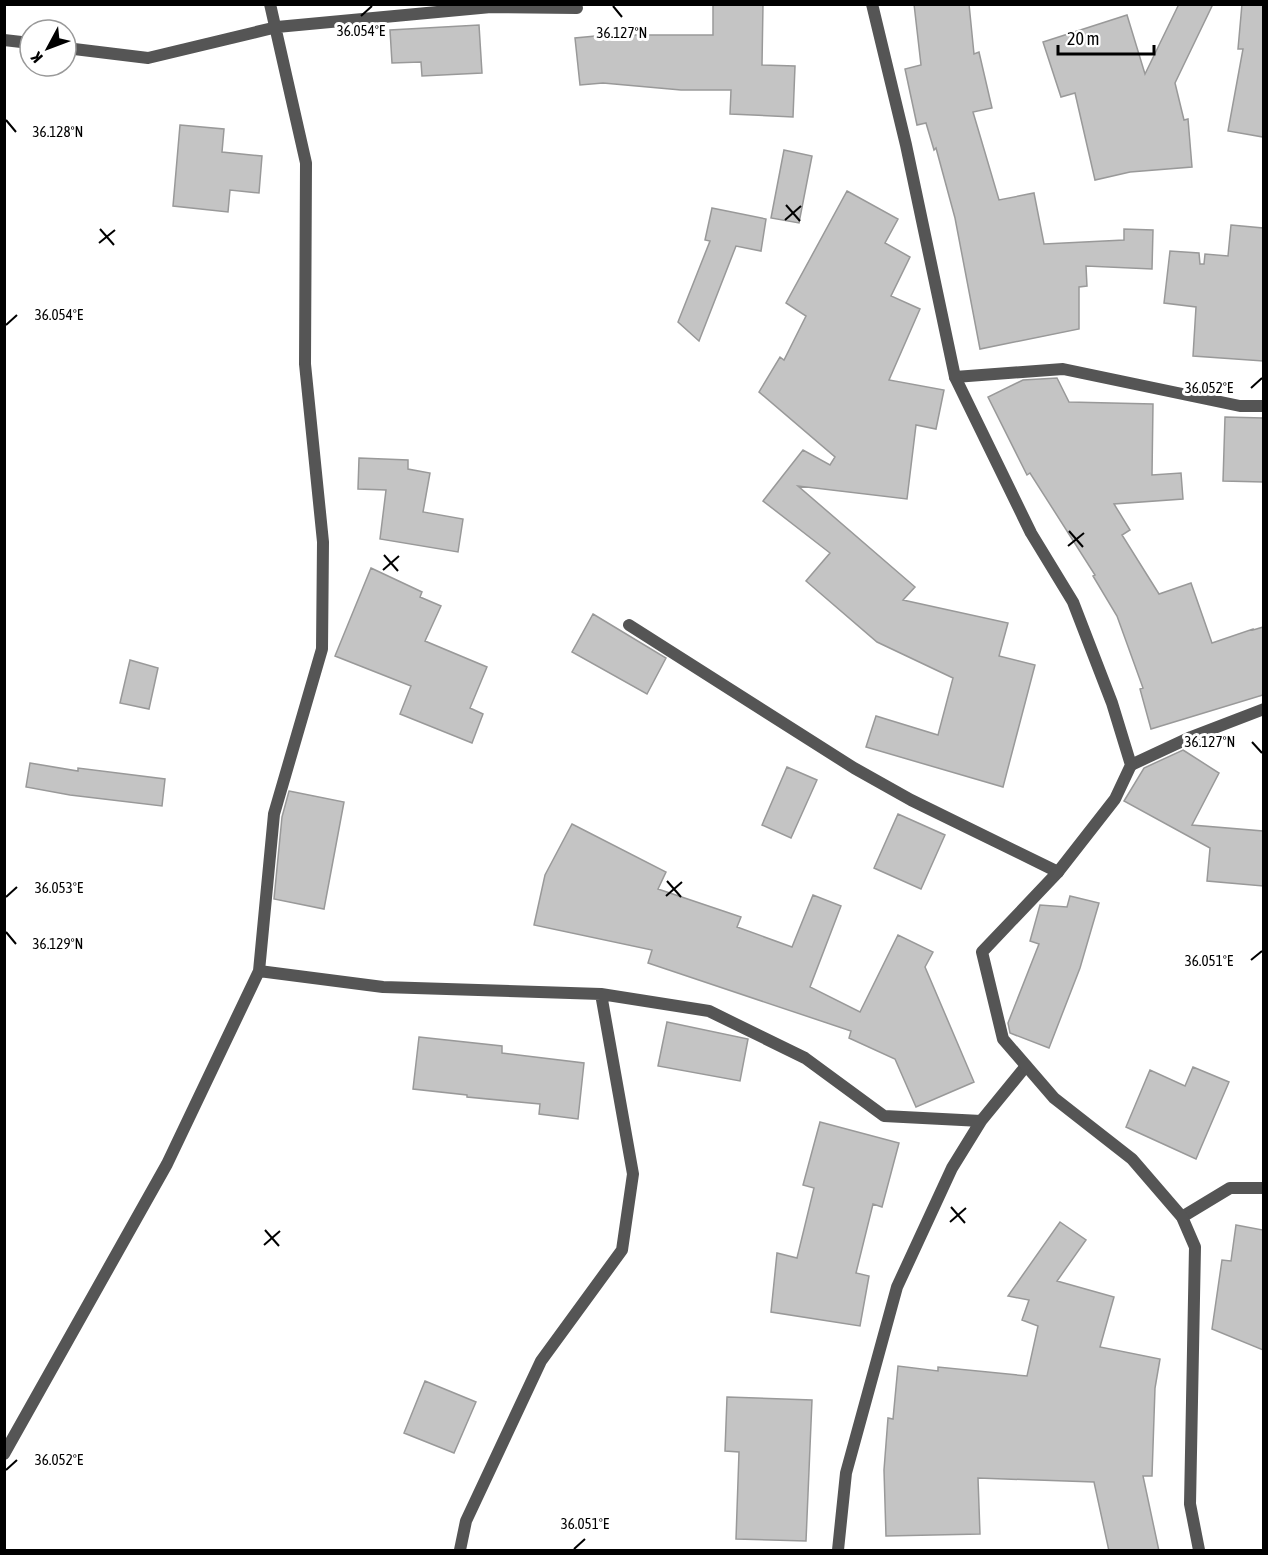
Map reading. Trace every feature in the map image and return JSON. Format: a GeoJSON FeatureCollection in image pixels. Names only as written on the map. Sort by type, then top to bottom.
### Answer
{"type":"FeatureCollection","features":[{"type":"Feature","properties":{"kind":"street"},"geometry":{"type":"LineString","coordinates":[[4,1454],[167,1164],[259,971],[274,814],[322,649],[323,542],[305,363],[306,163],[270,4]]}},
{"type":"Feature","properties":{"kind":"street"},"geometry":{"type":"LineString","coordinates":[[872,4],[906,145],[955,377],[1031,533],[1073,602],[1112,703],[1131,765]]}},
{"type":"Feature","properties":{"kind":"street"},"geometry":{"type":"LineString","coordinates":[[78,49],[148,58],[277,27],[491,7],[577,8]]}},
{"type":"Feature","properties":{"kind":"street"},"geometry":{"type":"LineString","coordinates":[[955,377],[1063,369],[1240,406],[1263,406]]}},
{"type":"Feature","properties":{"kind":"street"},"geometry":{"type":"LineString","coordinates":[[629,625],[854,768],[911,800],[1058,872]]}},
{"type":"Feature","properties":{"kind":"street"},"geometry":{"type":"LineString","coordinates":[[1199,1551],[1190,1504],[1195,1247],[1182,1217],[1132,1159],[1054,1098],[1003,1039],[982,952],[1058,872],[1115,799],[1131,765],[1191,737],[1263,709]]}},
{"type":"Feature","properties":{"kind":"street"},"geometry":{"type":"LineString","coordinates":[[259,971],[383,987],[602,994],[709,1011],[805,1058],[884,1116],[981,1120]]}},
{"type":"Feature","properties":{"kind":"street"},"geometry":{"type":"LineString","coordinates":[[460,1551],[466,1521],[541,1361],[622,1250],[633,1174],[602,994]]}},
{"type":"Feature","properties":{"kind":"street"},"geometry":{"type":"LineString","coordinates":[[838,1551],[846,1473],[897,1287],[952,1168],[981,1120],[1026,1066]]}},
{"type":"Feature","properties":{"kind":"street"},"geometry":{"type":"LineString","coordinates":[[1182,1217],[1230,1188],[1263,1188]]}},
{"type":"Feature","properties":{"kind":"building"},"geometry":{"type":"Polygon","coordinates":[[[713,4],[763,4],[762,65],[795,66],[793,117],[730,114],[731,90],[681,90],[603,83],[580,85],[575,38],[627,33],[627,35],[713,35],[713,4]]]}},
{"type":"Feature","properties":{"kind":"building"},"geometry":{"type":"Polygon","coordinates":[[[914,4],[969,4],[974,54],[979,52],[992,108],[973,112],[999,200],[1034,193],[1044,244],[1124,240],[1124,229],[1153,230],[1152,269],[1086,266],[1087,286],[1079,287],[1079,329],[980,349],[955,218],[936,148],[934,150],[926,123],[917,125],[905,69],[921,65],[914,4]]]}},
{"type":"Feature","properties":{"kind":"building"},"geometry":{"type":"Polygon","coordinates":[[[1179,4],[1213,4],[1175,83],[1184,120],[1188,119],[1192,167],[1130,172],[1095,180],[1075,93],[1061,97],[1043,42],[1127,15],[1145,74],[1179,4]]]}},
{"type":"Feature","properties":{"kind":"building"},"geometry":{"type":"Polygon","coordinates":[[[1242,4],[1263,4],[1263,137],[1228,131],[1243,49],[1238,49],[1242,4]]]}},
{"type":"Feature","properties":{"kind":"building"},"geometry":{"type":"Polygon","coordinates":[[[479,25],[482,73],[422,76],[421,62],[392,63],[390,30],[479,25]]]}},
{"type":"Feature","properties":{"kind":"building"},"geometry":{"type":"Polygon","coordinates":[[[180,125],[224,129],[222,152],[262,156],[259,193],[230,190],[228,212],[173,206],[180,125]]]}},
{"type":"Feature","properties":{"kind":"building"},"geometry":{"type":"Polygon","coordinates":[[[784,150],[812,156],[799,223],[771,218],[784,150]]]}},
{"type":"Feature","properties":{"kind":"building"},"geometry":{"type":"Polygon","coordinates":[[[847,191],[898,219],[885,243],[910,257],[891,296],[920,309],[889,380],[944,390],[936,429],[916,425],[907,499],[798,486],[915,587],[903,600],[1008,623],[999,656],[1035,665],[1003,787],[866,747],[876,716],[938,735],[953,678],[877,642],[806,581],[830,553],[763,501],[803,450],[830,465],[835,457],[759,392],[780,357],[784,360],[806,316],[786,303],[847,191]]]}},
{"type":"Feature","properties":{"kind":"building"},"geometry":{"type":"Polygon","coordinates":[[[712,208],[766,219],[761,251],[736,246],[699,341],[678,322],[710,241],[705,240],[712,208]]]}},
{"type":"Feature","properties":{"kind":"building"},"geometry":{"type":"Polygon","coordinates":[[[1231,225],[1263,228],[1263,361],[1193,356],[1196,307],[1164,303],[1170,251],[1199,253],[1200,264],[1204,264],[1205,254],[1228,256],[1231,225]]]}},
{"type":"Feature","properties":{"kind":"building"},"geometry":{"type":"Polygon","coordinates":[[[1057,378],[1069,402],[1153,404],[1152,475],[1181,473],[1183,499],[1114,504],[1130,530],[1122,535],[1159,594],[1191,583],[1212,643],[1263,627],[1263,695],[1151,729],[1140,689],[1143,688],[1117,616],[1093,576],[1095,575],[1030,473],[1027,475],[988,397],[1023,380],[1057,378]]]}},
{"type":"Feature","properties":{"kind":"building"},"geometry":{"type":"Polygon","coordinates":[[[1225,417],[1263,418],[1263,482],[1223,481],[1225,417]]]}},
{"type":"Feature","properties":{"kind":"building"},"geometry":{"type":"Polygon","coordinates":[[[359,458],[408,460],[408,469],[430,473],[423,512],[463,519],[458,552],[380,539],[386,490],[358,489],[359,458]]]}},
{"type":"Feature","properties":{"kind":"building"},"geometry":{"type":"Polygon","coordinates":[[[371,568],[422,592],[420,597],[441,606],[425,641],[487,667],[470,708],[483,714],[472,743],[400,714],[411,686],[335,656],[371,568]]]}},
{"type":"Feature","properties":{"kind":"building"},"geometry":{"type":"Polygon","coordinates":[[[593,614],[666,658],[647,694],[572,652],[593,614]]]}},
{"type":"Feature","properties":{"kind":"building"},"geometry":{"type":"Polygon","coordinates":[[[130,660],[158,668],[149,709],[120,703],[130,660]]]}},
{"type":"Feature","properties":{"kind":"building"},"geometry":{"type":"Polygon","coordinates":[[[1183,750],[1219,773],[1192,825],[1263,831],[1263,886],[1207,881],[1210,848],[1124,801],[1144,768],[1183,750]]]}},
{"type":"Feature","properties":{"kind":"building"},"geometry":{"type":"Polygon","coordinates":[[[30,763],[78,771],[78,768],[165,779],[162,806],[70,795],[26,787],[30,763]]]}},
{"type":"Feature","properties":{"kind":"building"},"geometry":{"type":"Polygon","coordinates":[[[787,767],[817,780],[791,838],[762,825],[787,767]]]}},
{"type":"Feature","properties":{"kind":"building"},"geometry":{"type":"Polygon","coordinates":[[[289,791],[344,802],[324,909],[274,899],[282,817],[289,791]]]}},
{"type":"Feature","properties":{"kind":"building"},"geometry":{"type":"Polygon","coordinates":[[[898,814],[945,835],[921,889],[874,868],[898,814]]]}},
{"type":"Feature","properties":{"kind":"building"},"geometry":{"type":"Polygon","coordinates":[[[572,824],[666,872],[658,889],[741,917],[737,927],[792,947],[813,895],[841,906],[810,987],[860,1012],[898,935],[933,952],[925,967],[974,1082],[916,1107],[895,1059],[849,1038],[851,1031],[648,963],[652,950],[534,925],[545,875],[572,824]]]}},
{"type":"Feature","properties":{"kind":"building"},"geometry":{"type":"Polygon","coordinates":[[[1070,896],[1099,903],[1080,968],[1049,1048],[1010,1033],[1008,1023],[1039,944],[1030,941],[1040,905],[1067,907],[1070,896]]]}},
{"type":"Feature","properties":{"kind":"building"},"geometry":{"type":"Polygon","coordinates":[[[667,1022],[748,1039],[740,1081],[658,1066],[667,1022]]]}},
{"type":"Feature","properties":{"kind":"building"},"geometry":{"type":"Polygon","coordinates":[[[419,1037],[502,1046],[502,1053],[584,1063],[578,1119],[539,1114],[540,1104],[413,1089],[419,1037]]]}},
{"type":"Feature","properties":{"kind":"building"},"geometry":{"type":"Polygon","coordinates":[[[1193,1067],[1229,1082],[1196,1159],[1126,1127],[1150,1070],[1185,1086],[1193,1067]]]}},
{"type":"Feature","properties":{"kind":"building"},"geometry":{"type":"Polygon","coordinates":[[[820,1122],[899,1143],[882,1207],[873,1204],[856,1273],[869,1276],[860,1326],[771,1312],[777,1253],[797,1258],[814,1188],[803,1185],[820,1122]]]}},
{"type":"Feature","properties":{"kind":"building"},"geometry":{"type":"Polygon","coordinates":[[[1060,1222],[1086,1240],[1057,1281],[1114,1297],[1100,1347],[1160,1359],[1155,1388],[1152,1476],[1143,1476],[1159,1551],[1109,1551],[1094,1482],[978,1478],[980,1534],[886,1536],[884,1470],[888,1418],[893,1419],[898,1366],[938,1371],[938,1367],[1027,1376],[1038,1326],[1022,1320],[1029,1300],[1008,1296],[1060,1222]]]}},
{"type":"Feature","properties":{"kind":"building"},"geometry":{"type":"Polygon","coordinates":[[[1236,1225],[1263,1230],[1263,1350],[1212,1329],[1222,1260],[1231,1261],[1236,1225]]]}},
{"type":"Feature","properties":{"kind":"building"},"geometry":{"type":"Polygon","coordinates":[[[425,1381],[476,1402],[454,1453],[404,1433],[425,1381]]]}},
{"type":"Feature","properties":{"kind":"building"},"geometry":{"type":"Polygon","coordinates":[[[727,1397],[812,1400],[806,1541],[736,1539],[739,1452],[725,1451],[727,1397]]]}}]}
